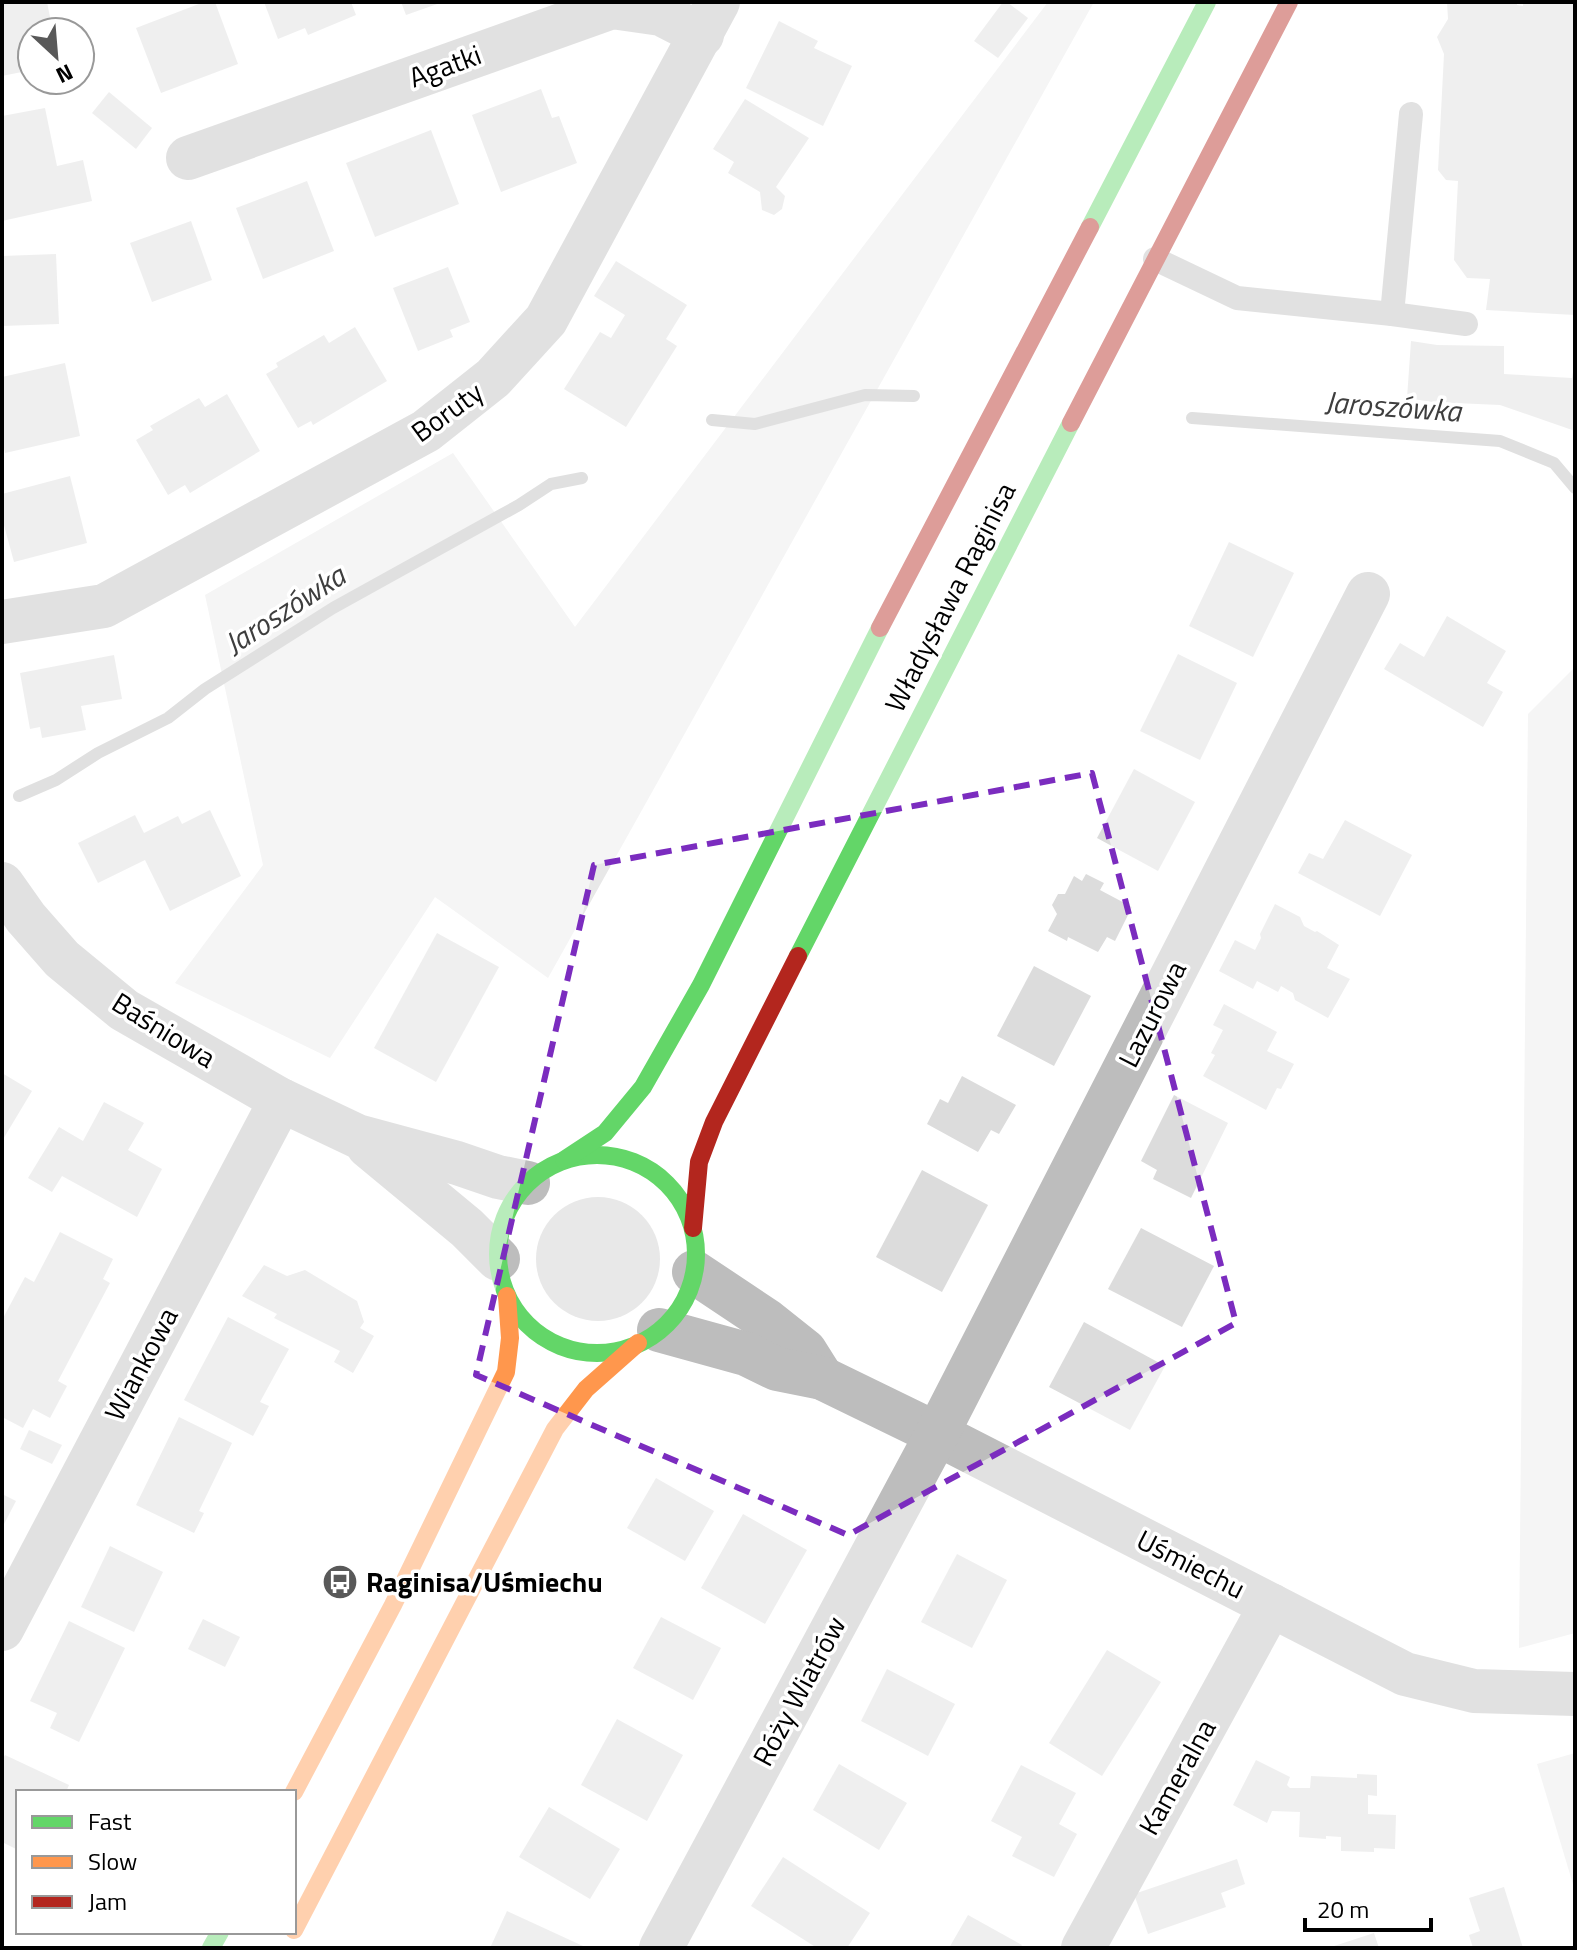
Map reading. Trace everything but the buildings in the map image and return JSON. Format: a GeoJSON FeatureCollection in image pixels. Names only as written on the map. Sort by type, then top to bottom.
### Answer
{"type":"FeatureCollection","features":[{"type":"Feature","properties":{"kind":"main road","name":"Władysława Raginisa"},"geometry":{"type":"LineString","coordinates":[[546,1172],[605,1133],[619,1117],[643,1087],[701,985],[855,676],[1207,2]]}},
{"type":"Feature","properties":{"kind":"main road","name":"Władysława Raginisa"},"geometry":{"type":"LineString","coordinates":[[693,1228],[699,1162],[714,1122],[980,598],[1289,2]]}},
{"type":"Feature","properties":{"kind":"main road"},"geometry":{"type":"LineString","coordinates":[[295,1790],[393,1605],[506,1372],[510,1338],[501,1231],[511,1205],[546,1172],[587,1155],[633,1161],[654,1172],[671,1188],[693,1228],[696,1250],[694,1272],[687,1294],[676,1313],[586,1389],[555,1429],[296,1927]]}},
{"type":"Feature","properties":{"kind":"main road"},"geometry":{"type":"LineString","coordinates":[[503,1277],[519,1314],[534,1330],[552,1342],[573,1350],[595,1353],[617,1351],[649,1337]]}},
{"type":"Feature","properties":{"kind":"street","name":"Agatki"},"geometry":{"type":"LineString","coordinates":[[188,158],[612,7],[710,18]]}},
{"type":"Feature","properties":{"kind":"street","name":"Boruty"},"geometry":{"type":"LineString","coordinates":[[2,622],[104,606],[426,431],[493,378],[546,320],[710,18]]}},
{"type":"Feature","properties":{"kind":"street","name":"Lazurowa"},"geometry":{"type":"LineString","coordinates":[[937,1434],[1368,594]]}},
{"type":"Feature","properties":{"kind":"street","name":"Baśniowa"},"geometry":{"type":"LineString","coordinates":[[10,913],[124,1010],[281,1100],[357,1136],[498,1177],[546,1172]]}},
{"type":"Feature","properties":{"kind":"street","name":"Wiankowa"},"geometry":{"type":"LineString","coordinates":[[2,1629],[281,1100]]}},
{"type":"Feature","properties":{"kind":"street","name":"Baśniowa"},"geometry":{"type":"LineString","coordinates":[[357,1136],[467,1228],[503,1277]]}},
{"type":"Feature","properties":{"kind":"street","name":"Uśmiechu"},"geometry":{"type":"LineString","coordinates":[[694,1272],[766,1320],[805,1351],[822,1378]]}},
{"type":"Feature","properties":{"kind":"street","name":"Uśmiechu"},"geometry":{"type":"LineString","coordinates":[[649,1337],[746,1354],[777,1369],[822,1378],[1405,1674],[1474,1691],[1575,1694]]}},
{"type":"Feature","properties":{"kind":"street","name":"Róży Wiatrów"},"geometry":{"type":"LineString","coordinates":[[661,1948],[937,1434]]}},
{"type":"Feature","properties":{"kind":"street","name":"Kameralna"},"geometry":{"type":"LineString","coordinates":[[1083,1948],[1271,1605]]}},
{"type":"Feature","properties":{"kind":"lane"},"geometry":{"type":"LineString","coordinates":[[1392,314],[1411,114]]}},
{"type":"Feature","properties":{"kind":"lane"},"geometry":{"type":"LineString","coordinates":[[1155,259],[1237,298],[1466,324]]}},
{"type":"Feature","properties":{"kind":"highlighted area"},"geometry":{"type":"Polygon","coordinates":[[[1092,773],[1236,1323],[848,1535],[476,1375],[594,865],[1092,773]]]}},
{"type":"Feature","properties":{"kind":"shaded area"},"geometry":{"type":"Polygon","coordinates":[[[1048,2],[1094,2],[548,978],[435,897],[330,1058],[175,983],[263,865],[205,595],[453,453],[575,627],[1048,2]]]}},
{"type":"Feature","properties":{"kind":"shaded area"},"geometry":{"type":"Polygon","coordinates":[[[1575,667],[1575,1633],[1519,1648],[1528,714],[1575,667]]]}},
{"type":"Feature","properties":{"kind":"shaded area"},"geometry":{"type":"Polygon","coordinates":[[[598,1197],[622,1202],[642,1215],[655,1235],[660,1259],[655,1283],[642,1303],[622,1316],[598,1321],[574,1316],[554,1303],[541,1283],[536,1259],[541,1235],[554,1215],[574,1202],[598,1197]]]}},
{"type":"Feature","properties":{"kind":"shaded area"},"geometry":{"type":"Polygon","coordinates":[[[1575,1753],[1575,1891],[1537,1764],[1575,1753]]]}},
{"type":"Feature","properties":{"kind":"waterway"},"geometry":{"type":"LineString","coordinates":[[712,420],[755,424],[865,395],[914,396]]}},
{"type":"Feature","properties":{"kind":"waterway","name":"Jaroszówka"},"geometry":{"type":"LineString","coordinates":[[1192,418],[1500,441],[1554,463],[1575,488]]}},
{"type":"Feature","properties":{"kind":"waterway","name":"Jaroszówka"},"geometry":{"type":"LineString","coordinates":[[19,796],[56,780],[98,753],[168,718],[205,689],[333,608],[519,505],[551,484],[582,478]]}},
{"type":"Feature","properties":{"kind":"traffic: fast"},"geometry":{"type":"LineString","coordinates":[[1090,227],[1207,2]]}},
{"type":"Feature","properties":{"kind":"traffic: fast"},"geometry":{"type":"LineString","coordinates":[[798,956],[1071,423]]}},
{"type":"Feature","properties":{"kind":"traffic: fast"},"geometry":{"type":"LineString","coordinates":[[564,1160],[605,1133],[643,1087],[701,985],[880,628]]}},
{"type":"Feature","properties":{"kind":"traffic: fast"},"geometry":{"type":"LineString","coordinates":[[597,1155],[635,1163],[667,1184],[688,1216],[696,1254],[688,1292],[667,1324],[635,1345],[597,1353],[559,1345],[527,1324],[506,1292],[498,1254],[506,1216],[527,1184],[559,1163],[597,1155]]}},
{"type":"Feature","properties":{"kind":"traffic: fast"},"geometry":{"type":"LineString","coordinates":[[211,1948],[219,1934]]}},
{"type":"Feature","properties":{"kind":"traffic: slow"},"geometry":{"type":"LineString","coordinates":[[295,1790],[393,1605],[506,1372],[510,1338],[507,1296]]}},
{"type":"Feature","properties":{"kind":"traffic: slow"},"geometry":{"type":"LineString","coordinates":[[296,1926],[555,1429],[586,1389],[638,1343]]}},
{"type":"Feature","properties":{"kind":"traffic: jam"},"geometry":{"type":"LineString","coordinates":[[1071,423],[1289,2]]}},
{"type":"Feature","properties":{"kind":"traffic: jam"},"geometry":{"type":"LineString","coordinates":[[880,628],[1090,227]]}},
{"type":"Feature","properties":{"kind":"traffic: jam"},"geometry":{"type":"LineString","coordinates":[[693,1228],[699,1162],[714,1122],[798,956]]}},
{"type":"Feature","properties":{"kind":"place","name":"Raginisa/Uśmiechu"},"geometry":{"type":"Point","coordinates":[340,1582]}}]}
